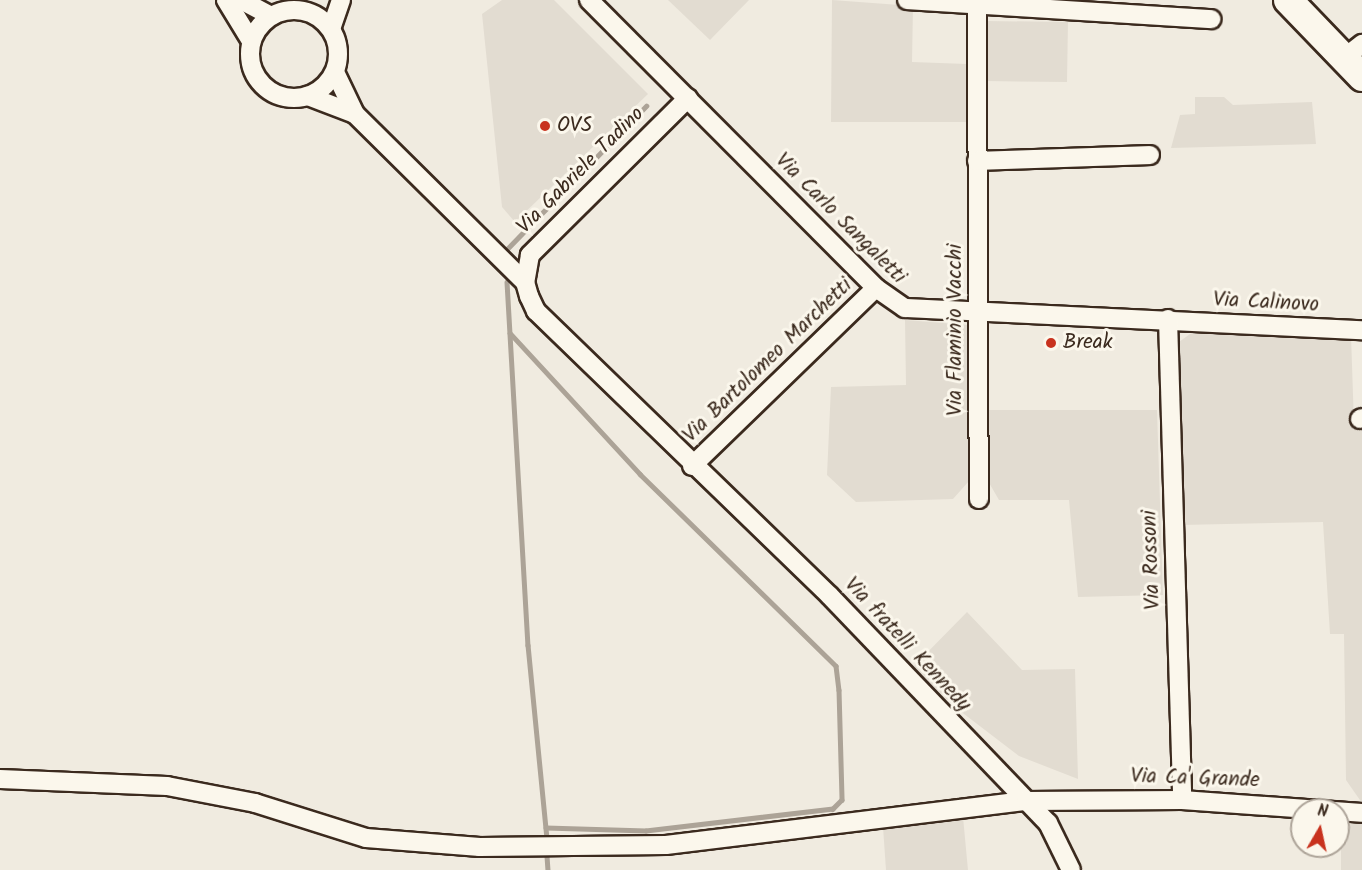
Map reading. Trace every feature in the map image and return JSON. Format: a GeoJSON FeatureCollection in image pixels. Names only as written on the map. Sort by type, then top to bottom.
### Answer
{"type":"FeatureCollection","features":[{"type":"Feature","properties":{"kind":"main road"},"geometry":{"type":"LineString","coordinates":[[1288,0],[1356,59]]}},
{"type":"Feature","properties":{"kind":"street"},"geometry":{"type":"LineString","coordinates":[[226,0],[251,41],[251,64],[264,86],[285,98],[309,96],[355,114]]}},
{"type":"Feature","properties":{"kind":"street"},"geometry":{"type":"LineString","coordinates":[[241,0],[271,16]]}},
{"type":"Feature","properties":{"kind":"street"},"geometry":{"type":"LineString","coordinates":[[312,13],[339,0]]}},
{"type":"Feature","properties":{"kind":"street"},"geometry":{"type":"LineString","coordinates":[[331,29],[339,0]]}},
{"type":"Feature","properties":{"kind":"street"},"geometry":{"type":"LineString","coordinates":[[907,0],[1211,19]]}},
{"type":"Feature","properties":{"kind":"street"},"geometry":{"type":"LineString","coordinates":[[588,2],[688,98]]}},
{"type":"Feature","properties":{"kind":"street","name":"Via Flaminio Vacchi"},"geometry":{"type":"LineString","coordinates":[[977,4],[979,499]]}},
{"type":"Feature","properties":{"kind":"street"},"geometry":{"type":"LineString","coordinates":[[251,41],[271,16],[291,10],[312,13],[331,29],[339,49],[335,72],[355,114],[525,282],[536,311],[692,466]]}},
{"type":"Feature","properties":{"kind":"street"},"geometry":{"type":"LineString","coordinates":[[309,96],[335,72]]}},
{"type":"Feature","properties":{"kind":"street","name":"Via Gabriele Tadino"},"geometry":{"type":"LineString","coordinates":[[525,282],[530,255],[688,98]]}},
{"type":"Feature","properties":{"kind":"street","name":"Via Carlo Sangaletti"},"geometry":{"type":"LineString","coordinates":[[688,98],[876,288],[915,311],[980,315],[1168,319]]}},
{"type":"Feature","properties":{"kind":"street"},"geometry":{"type":"LineString","coordinates":[[977,161],[1150,155]]}},
{"type":"Feature","properties":{"kind":"street","name":"Via Bartolomeo Marchetti"},"geometry":{"type":"LineString","coordinates":[[692,466],[876,288]]}},
{"type":"Feature","properties":{"kind":"street","name":"Via Calinovo"},"geometry":{"type":"LineString","coordinates":[[1168,319],[1270,329],[1362,330]]}},
{"type":"Feature","properties":{"kind":"street","name":"Via Rossoni"},"geometry":{"type":"LineString","coordinates":[[1168,319],[1182,800]]}},
{"type":"Feature","properties":{"kind":"street","name":"Via fratelli Kennedy"},"geometry":{"type":"LineString","coordinates":[[692,466],[830,596],[1048,823],[1071,870]]}},
{"type":"Feature","properties":{"kind":"street","name":"Via Ca' Grande"},"geometry":{"type":"LineString","coordinates":[[0,779],[167,786],[255,802],[366,838],[480,847],[666,845],[1026,801],[1182,800],[1355,812]]}},
{"type":"Feature","properties":{"kind":"shaded area"},"geometry":{"type":"Polygon","coordinates":[[[502,0],[554,0],[648,94],[515,222],[502,207],[482,14],[502,0]]]}},
{"type":"Feature","properties":{"kind":"shaded area"},"geometry":{"type":"Polygon","coordinates":[[[668,0],[749,0],[710,40],[668,0]]]}},
{"type":"Feature","properties":{"kind":"shaded area"},"geometry":{"type":"Polygon","coordinates":[[[832,0],[913,6],[912,62],[967,64],[967,122],[831,122],[832,0]]]}},
{"type":"Feature","properties":{"kind":"shaded area"},"geometry":{"type":"Polygon","coordinates":[[[986,21],[1068,22],[1067,82],[985,81],[986,21]]]}},
{"type":"Feature","properties":{"kind":"shaded area"},"geometry":{"type":"Polygon","coordinates":[[[1195,97],[1224,97],[1233,105],[1312,102],[1316,144],[1171,148],[1180,115],[1195,114],[1195,97]]]}},
{"type":"Feature","properties":{"kind":"shaded area"},"geometry":{"type":"Polygon","coordinates":[[[905,320],[969,325],[969,481],[953,499],[856,502],[827,475],[831,387],[906,385],[905,320]]]}},
{"type":"Feature","properties":{"kind":"shaded area"},"geometry":{"type":"Polygon","coordinates":[[[1190,334],[1351,335],[1354,425],[1362,425],[1362,803],[1346,780],[1344,634],[1330,634],[1323,522],[1181,525],[1179,342],[1190,334]]]}},
{"type":"Feature","properties":{"kind":"shaded area"},"geometry":{"type":"Polygon","coordinates":[[[989,410],[1157,410],[1163,595],[1078,597],[1069,500],[999,500],[988,481],[989,410]]]}},
{"type":"Feature","properties":{"kind":"shaded area"},"geometry":{"type":"Polygon","coordinates":[[[967,612],[1022,670],[1075,669],[1078,779],[1019,756],[951,704],[914,666],[967,612]]]}},
{"type":"Feature","properties":{"kind":"shaded area"},"geometry":{"type":"Polygon","coordinates":[[[963,817],[968,870],[886,870],[883,827],[963,817]]]}},
{"type":"Feature","properties":{"kind":"shaded area"},"geometry":{"type":"Polygon","coordinates":[[[1350,822],[1362,824],[1362,870],[1341,870],[1341,858],[1350,858],[1350,822]]]}},
{"type":"Feature","properties":{"kind":"waterway"},"geometry":{"type":"LineString","coordinates":[[506,250],[646,106]]}},
{"type":"Feature","properties":{"kind":"waterway"},"geometry":{"type":"LineString","coordinates":[[507,282],[528,645],[547,840]]}},
{"type":"Feature","properties":{"kind":"waterway"},"geometry":{"type":"LineString","coordinates":[[510,333],[640,474],[836,666],[839,690],[842,800],[833,809],[646,831],[546,828]]}},
{"type":"Feature","properties":{"kind":"waterway"},"geometry":{"type":"LineString","coordinates":[[547,856],[548,870]]}},
{"type":"Feature","properties":{"kind":"place","name":"OVS"},"geometry":{"type":"Point","coordinates":[545,126]}},
{"type":"Feature","properties":{"kind":"place","name":"Break"},"geometry":{"type":"Point","coordinates":[1051,343]}}]}
